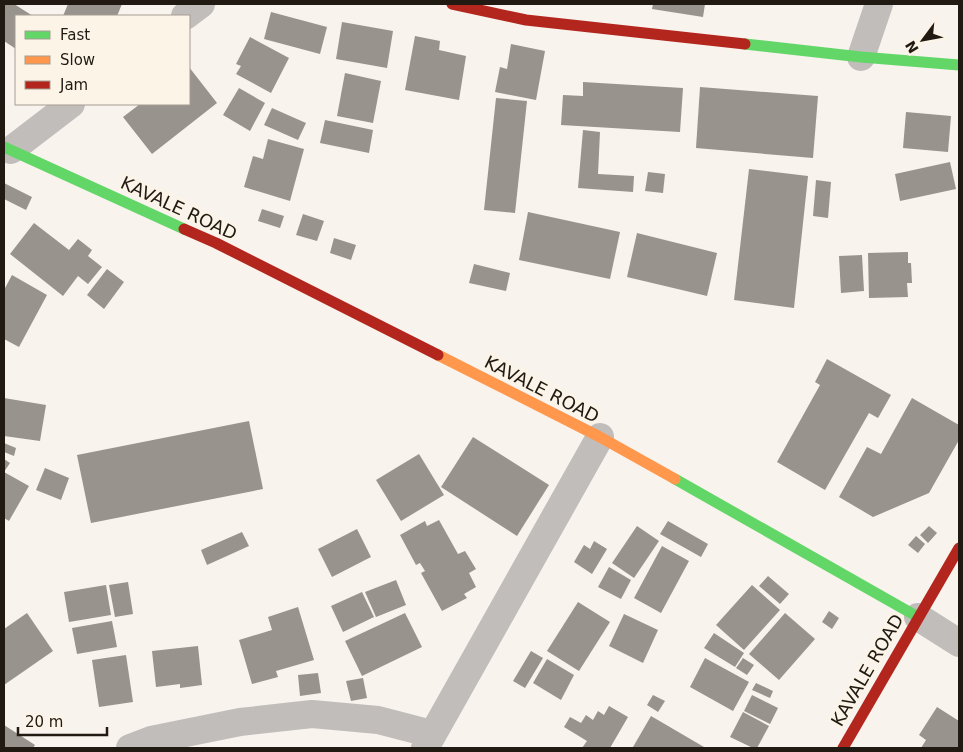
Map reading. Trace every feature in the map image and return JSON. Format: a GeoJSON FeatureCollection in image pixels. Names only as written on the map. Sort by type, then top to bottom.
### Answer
{"type":"FeatureCollection","features":[{"type":"Feature","properties":{"kind":"street"},"geometry":{"type":"LineString","coordinates":[[186,15],[201,4]]}},
{"type":"Feature","properties":{"kind":"street"},"geometry":{"type":"LineString","coordinates":[[452,4],[529,12],[861,57],[959,66]]}},
{"type":"Feature","properties":{"kind":"street"},"geometry":{"type":"LineString","coordinates":[[861,57],[878,4]]}},
{"type":"Feature","properties":{"kind":"street"},"geometry":{"type":"LineString","coordinates":[[7,149],[70,105]]}},
{"type":"Feature","properties":{"kind":"street","name":"KAVALE ROAD"},"geometry":{"type":"LineString","coordinates":[[7,149],[216,242],[600,438],[918,617],[843,748]]}},
{"type":"Feature","properties":{"kind":"street"},"geometry":{"type":"LineString","coordinates":[[130,748],[151,740],[240,722],[312,714],[378,720],[429,741],[600,438]]}},
{"type":"Feature","properties":{"kind":"street"},"geometry":{"type":"LineString","coordinates":[[959,548],[918,617],[959,643]]}},
{"type":"Feature","properties":{"kind":"building"},"geometry":{"type":"Polygon","coordinates":[[[4,4],[14,4],[31,15],[15,15],[15,48],[4,41],[4,4]]]}},
{"type":"Feature","properties":{"kind":"building"},"geometry":{"type":"Polygon","coordinates":[[[68,4],[122,4],[117,15],[63,15],[68,4]]]}},
{"type":"Feature","properties":{"kind":"building"},"geometry":{"type":"Polygon","coordinates":[[[653,4],[705,4],[703,17],[652,9],[653,4]]]}},
{"type":"Feature","properties":{"kind":"building"},"geometry":{"type":"Polygon","coordinates":[[[271,12],[327,27],[320,54],[264,39],[271,12]]]}},
{"type":"Feature","properties":{"kind":"building"},"geometry":{"type":"Polygon","coordinates":[[[342,22],[393,31],[387,68],[336,59],[342,22]]]}},
{"type":"Feature","properties":{"kind":"building"},"geometry":{"type":"Polygon","coordinates":[[[415,36],[440,41],[439,50],[466,56],[459,100],[405,90],[415,36]]]}},
{"type":"Feature","properties":{"kind":"building"},"geometry":{"type":"Polygon","coordinates":[[[250,37],[289,58],[271,93],[236,74],[241,66],[236,64],[250,37]]]}},
{"type":"Feature","properties":{"kind":"building"},"geometry":{"type":"Polygon","coordinates":[[[511,44],[545,51],[536,100],[495,92],[500,67],[507,69],[511,44]]]}},
{"type":"Feature","properties":{"kind":"building"},"geometry":{"type":"Polygon","coordinates":[[[190,68],[217,103],[152,154],[123,117],[139,105],[190,105],[190,68]]]}},
{"type":"Feature","properties":{"kind":"building"},"geometry":{"type":"Polygon","coordinates":[[[345,73],[381,81],[373,123],[337,116],[345,73]]]}},
{"type":"Feature","properties":{"kind":"building"},"geometry":{"type":"Polygon","coordinates":[[[583,82],[683,88],[680,132],[561,125],[563,95],[583,96],[583,82]]]}},
{"type":"Feature","properties":{"kind":"building"},"geometry":{"type":"Polygon","coordinates":[[[700,87],[818,96],[813,158],[696,148],[700,87]]]}},
{"type":"Feature","properties":{"kind":"building"},"geometry":{"type":"Polygon","coordinates":[[[239,88],[265,103],[250,131],[223,115],[239,88]]]}},
{"type":"Feature","properties":{"kind":"building"},"geometry":{"type":"Polygon","coordinates":[[[496,98],[527,101],[515,213],[484,210],[496,98]]]}},
{"type":"Feature","properties":{"kind":"building"},"geometry":{"type":"Polygon","coordinates":[[[272,108],[306,123],[298,140],[264,125],[272,108]]]}},
{"type":"Feature","properties":{"kind":"building"},"geometry":{"type":"Polygon","coordinates":[[[906,112],[951,116],[948,152],[903,148],[906,112]]]}},
{"type":"Feature","properties":{"kind":"building"},"geometry":{"type":"Polygon","coordinates":[[[325,120],[373,130],[369,153],[320,143],[325,120]]]}},
{"type":"Feature","properties":{"kind":"building"},"geometry":{"type":"Polygon","coordinates":[[[583,130],[600,132],[598,174],[634,176],[633,192],[578,188],[583,130]]]}},
{"type":"Feature","properties":{"kind":"building"},"geometry":{"type":"Polygon","coordinates":[[[268,139],[304,149],[290,201],[244,187],[253,156],[263,159],[268,139]]]}},
{"type":"Feature","properties":{"kind":"building"},"geometry":{"type":"Polygon","coordinates":[[[950,162],[956,189],[900,201],[895,174],[950,162]]]}},
{"type":"Feature","properties":{"kind":"building"},"geometry":{"type":"Polygon","coordinates":[[[749,169],[808,176],[794,308],[734,300],[749,169]]]}},
{"type":"Feature","properties":{"kind":"building"},"geometry":{"type":"Polygon","coordinates":[[[648,172],[665,174],[663,193],[645,191],[648,172]]]}},
{"type":"Feature","properties":{"kind":"building"},"geometry":{"type":"Polygon","coordinates":[[[816,180],[831,182],[828,218],[813,216],[816,180]]]}},
{"type":"Feature","properties":{"kind":"building"},"geometry":{"type":"Polygon","coordinates":[[[4,183],[32,197],[26,210],[4,199],[4,183]]]}},
{"type":"Feature","properties":{"kind":"building"},"geometry":{"type":"Polygon","coordinates":[[[262,209],[284,216],[280,228],[258,221],[262,209]]]}},
{"type":"Feature","properties":{"kind":"building"},"geometry":{"type":"Polygon","coordinates":[[[528,212],[620,232],[610,279],[519,260],[528,212]]]}},
{"type":"Feature","properties":{"kind":"building"},"geometry":{"type":"Polygon","coordinates":[[[303,214],[324,221],[317,241],[296,235],[303,214]]]}},
{"type":"Feature","properties":{"kind":"building"},"geometry":{"type":"Polygon","coordinates":[[[34,223],[69,250],[78,239],[92,250],[88,256],[102,267],[88,284],[78,276],[63,296],[10,254],[34,223]]]}},
{"type":"Feature","properties":{"kind":"building"},"geometry":{"type":"Polygon","coordinates":[[[637,233],[717,253],[707,296],[627,277],[637,233]]]}},
{"type":"Feature","properties":{"kind":"building"},"geometry":{"type":"Polygon","coordinates":[[[334,238],[356,245],[351,260],[330,253],[334,238]]]}},
{"type":"Feature","properties":{"kind":"building"},"geometry":{"type":"Polygon","coordinates":[[[908,252],[908,263],[911,263],[912,283],[907,283],[908,297],[869,298],[868,253],[908,252]]]}},
{"type":"Feature","properties":{"kind":"building"},"geometry":{"type":"Polygon","coordinates":[[[862,255],[864,291],[841,293],[839,256],[862,255]]]}},
{"type":"Feature","properties":{"kind":"building"},"geometry":{"type":"Polygon","coordinates":[[[474,264],[510,273],[506,291],[469,283],[474,264]]]}},
{"type":"Feature","properties":{"kind":"building"},"geometry":{"type":"Polygon","coordinates":[[[107,269],[124,282],[104,309],[87,295],[107,269]]]}},
{"type":"Feature","properties":{"kind":"building"},"geometry":{"type":"Polygon","coordinates":[[[12,275],[47,295],[19,347],[4,339],[4,290],[12,275]]]}},
{"type":"Feature","properties":{"kind":"building"},"geometry":{"type":"Polygon","coordinates":[[[827,359],[891,395],[878,418],[869,413],[825,490],[777,462],[820,385],[815,382],[827,359]]]}},
{"type":"Feature","properties":{"kind":"building"},"geometry":{"type":"Polygon","coordinates":[[[4,398],[46,405],[40,441],[4,436],[4,398]]]}},
{"type":"Feature","properties":{"kind":"building"},"geometry":{"type":"Polygon","coordinates":[[[912,398],[959,425],[959,440],[929,493],[873,517],[839,497],[867,447],[881,454],[912,398]]]}},
{"type":"Feature","properties":{"kind":"building"},"geometry":{"type":"Polygon","coordinates":[[[249,421],[263,489],[91,523],[77,455],[249,421]]]}},
{"type":"Feature","properties":{"kind":"building"},"geometry":{"type":"Polygon","coordinates":[[[473,437],[549,485],[517,536],[441,487],[473,437]]]}},
{"type":"Feature","properties":{"kind":"building"},"geometry":{"type":"Polygon","coordinates":[[[4,443],[16,448],[14,456],[4,452],[4,443]]]}},
{"type":"Feature","properties":{"kind":"building"},"geometry":{"type":"Polygon","coordinates":[[[419,454],[444,495],[401,521],[376,480],[419,454]]]}},
{"type":"Feature","properties":{"kind":"building"},"geometry":{"type":"Polygon","coordinates":[[[4,459],[10,463],[4,472],[4,459]]]}},
{"type":"Feature","properties":{"kind":"building"},"geometry":{"type":"Polygon","coordinates":[[[45,468],[69,478],[61,500],[36,490],[45,468]]]}},
{"type":"Feature","properties":{"kind":"building"},"geometry":{"type":"Polygon","coordinates":[[[4,472],[29,486],[9,521],[4,518],[4,472]]]}},
{"type":"Feature","properties":{"kind":"building"},"geometry":{"type":"Polygon","coordinates":[[[439,520],[458,554],[465,551],[476,569],[469,573],[476,587],[464,594],[467,598],[442,611],[421,573],[425,571],[420,563],[416,565],[400,535],[425,521],[427,526],[439,520]]]}},
{"type":"Feature","properties":{"kind":"building"},"geometry":{"type":"Polygon","coordinates":[[[668,521],[708,544],[701,557],[660,534],[668,521]]]}},
{"type":"Feature","properties":{"kind":"building"},"geometry":{"type":"Polygon","coordinates":[[[637,526],[659,541],[634,578],[612,563],[637,526]]]}},
{"type":"Feature","properties":{"kind":"building"},"geometry":{"type":"Polygon","coordinates":[[[929,526],[937,533],[928,543],[920,535],[929,526]]]}},
{"type":"Feature","properties":{"kind":"building"},"geometry":{"type":"Polygon","coordinates":[[[357,529],[371,557],[332,577],[318,549],[357,529]]]}},
{"type":"Feature","properties":{"kind":"building"},"geometry":{"type":"Polygon","coordinates":[[[242,532],[249,546],[207,565],[201,550],[242,532]]]}},
{"type":"Feature","properties":{"kind":"building"},"geometry":{"type":"Polygon","coordinates":[[[916,536],[925,544],[918,553],[908,545],[916,536]]]}},
{"type":"Feature","properties":{"kind":"building"},"geometry":{"type":"Polygon","coordinates":[[[594,541],[607,549],[592,574],[574,562],[584,545],[590,549],[594,541]]]}},
{"type":"Feature","properties":{"kind":"building"},"geometry":{"type":"Polygon","coordinates":[[[662,546],[689,561],[661,613],[634,598],[662,546]]]}},
{"type":"Feature","properties":{"kind":"building"},"geometry":{"type":"Polygon","coordinates":[[[609,567],[631,580],[621,599],[598,587],[609,567]]]}},
{"type":"Feature","properties":{"kind":"building"},"geometry":{"type":"Polygon","coordinates":[[[768,576],[789,594],[780,604],[759,586],[768,576]]]}},
{"type":"Feature","properties":{"kind":"building"},"geometry":{"type":"Polygon","coordinates":[[[396,580],[406,605],[376,617],[365,592],[396,580]]]}},
{"type":"Feature","properties":{"kind":"building"},"geometry":{"type":"Polygon","coordinates":[[[128,582],[133,614],[115,617],[109,585],[128,582]]]}},
{"type":"Feature","properties":{"kind":"building"},"geometry":{"type":"Polygon","coordinates":[[[106,585],[111,615],[69,622],[64,592],[106,585]]]}},
{"type":"Feature","properties":{"kind":"building"},"geometry":{"type":"Polygon","coordinates":[[[752,585],[780,610],[744,650],[716,625],[752,585]]]}},
{"type":"Feature","properties":{"kind":"building"},"geometry":{"type":"Polygon","coordinates":[[[362,592],[374,617],[343,632],[331,606],[362,592]]]}},
{"type":"Feature","properties":{"kind":"building"},"geometry":{"type":"Polygon","coordinates":[[[578,602],[610,622],[579,671],[547,651],[578,602]]]}},
{"type":"Feature","properties":{"kind":"building"},"geometry":{"type":"Polygon","coordinates":[[[298,607],[314,660],[276,671],[278,677],[252,684],[239,640],[272,630],[268,617],[298,607]]]}},
{"type":"Feature","properties":{"kind":"building"},"geometry":{"type":"Polygon","coordinates":[[[829,611],[839,618],[832,629],[822,622],[829,611]]]}},
{"type":"Feature","properties":{"kind":"building"},"geometry":{"type":"Polygon","coordinates":[[[27,613],[53,651],[4,685],[4,629],[27,613]]]}},
{"type":"Feature","properties":{"kind":"building"},"geometry":{"type":"Polygon","coordinates":[[[405,613],[422,647],[362,676],[345,641],[405,613]]]}},
{"type":"Feature","properties":{"kind":"building"},"geometry":{"type":"Polygon","coordinates":[[[785,613],[815,639],[779,680],[749,654],[785,613]]]}},
{"type":"Feature","properties":{"kind":"building"},"geometry":{"type":"Polygon","coordinates":[[[624,614],[658,630],[643,663],[609,646],[624,614]]]}},
{"type":"Feature","properties":{"kind":"building"},"geometry":{"type":"Polygon","coordinates":[[[112,621],[117,647],[77,654],[72,628],[112,621]]]}},
{"type":"Feature","properties":{"kind":"building"},"geometry":{"type":"Polygon","coordinates":[[[714,633],[744,653],[735,667],[704,648],[714,633]]]}},
{"type":"Feature","properties":{"kind":"building"},"geometry":{"type":"Polygon","coordinates":[[[198,646],[202,685],[180,688],[180,684],[156,687],[152,651],[198,646]]]}},
{"type":"Feature","properties":{"kind":"building"},"geometry":{"type":"Polygon","coordinates":[[[531,651],[543,658],[525,688],[513,681],[531,651]]]}},
{"type":"Feature","properties":{"kind":"building"},"geometry":{"type":"Polygon","coordinates":[[[126,655],[133,702],[99,707],[92,660],[126,655]]]}},
{"type":"Feature","properties":{"kind":"building"},"geometry":{"type":"Polygon","coordinates":[[[705,658],[749,682],[733,711],[690,687],[705,658]]]}},
{"type":"Feature","properties":{"kind":"building"},"geometry":{"type":"Polygon","coordinates":[[[743,658],[754,665],[747,675],[736,668],[743,658]]]}},
{"type":"Feature","properties":{"kind":"building"},"geometry":{"type":"Polygon","coordinates":[[[547,659],[574,675],[561,700],[533,683],[547,659]]]}},
{"type":"Feature","properties":{"kind":"building"},"geometry":{"type":"Polygon","coordinates":[[[318,673],[321,693],[300,696],[298,675],[318,673]]]}},
{"type":"Feature","properties":{"kind":"building"},"geometry":{"type":"Polygon","coordinates":[[[363,678],[367,698],[351,701],[346,681],[363,678]]]}},
{"type":"Feature","properties":{"kind":"building"},"geometry":{"type":"Polygon","coordinates":[[[756,683],[773,691],[770,698],[752,690],[756,683]]]}},
{"type":"Feature","properties":{"kind":"building"},"geometry":{"type":"Polygon","coordinates":[[[653,695],[665,701],[658,712],[647,705],[653,695]]]}},
{"type":"Feature","properties":{"kind":"building"},"geometry":{"type":"Polygon","coordinates":[[[752,695],[778,708],[770,724],[744,711],[752,695]]]}},
{"type":"Feature","properties":{"kind":"building"},"geometry":{"type":"Polygon","coordinates":[[[609,706],[628,717],[610,748],[582,748],[587,741],[564,727],[570,717],[581,723],[586,715],[593,720],[598,711],[604,715],[609,706]]]}},
{"type":"Feature","properties":{"kind":"building"},"geometry":{"type":"Polygon","coordinates":[[[937,707],[959,721],[959,748],[921,748],[926,740],[919,735],[937,707]]]}},
{"type":"Feature","properties":{"kind":"building"},"geometry":{"type":"Polygon","coordinates":[[[743,712],[769,726],[757,748],[753,748],[730,737],[743,712]]]}},
{"type":"Feature","properties":{"kind":"building"},"geometry":{"type":"Polygon","coordinates":[[[651,716],[704,747],[633,747],[651,716]]]}},
{"type":"Feature","properties":{"kind":"building"},"geometry":{"type":"Polygon","coordinates":[[[4,725],[35,745],[33,748],[4,748],[4,725]]]}},
{"type":"Feature","properties":{"kind":"traffic: fast"},"geometry":{"type":"LineString","coordinates":[[745,44],[861,57],[959,65]]}},
{"type":"Feature","properties":{"kind":"traffic: fast"},"geometry":{"type":"LineString","coordinates":[[4,147],[184,229]]}},
{"type":"Feature","properties":{"kind":"traffic: fast"},"geometry":{"type":"LineString","coordinates":[[675,479],[918,617]]}},
{"type":"Feature","properties":{"kind":"traffic: slow"},"geometry":{"type":"LineString","coordinates":[[438,355],[600,437],[675,479]]}},
{"type":"Feature","properties":{"kind":"traffic: jam"},"geometry":{"type":"LineString","coordinates":[[452,4],[526,20],[745,44]]}},
{"type":"Feature","properties":{"kind":"traffic: jam"},"geometry":{"type":"LineString","coordinates":[[184,229],[216,243],[438,355]]}},
{"type":"Feature","properties":{"kind":"traffic: jam"},"geometry":{"type":"LineString","coordinates":[[843,748],[959,548]]}}]}
